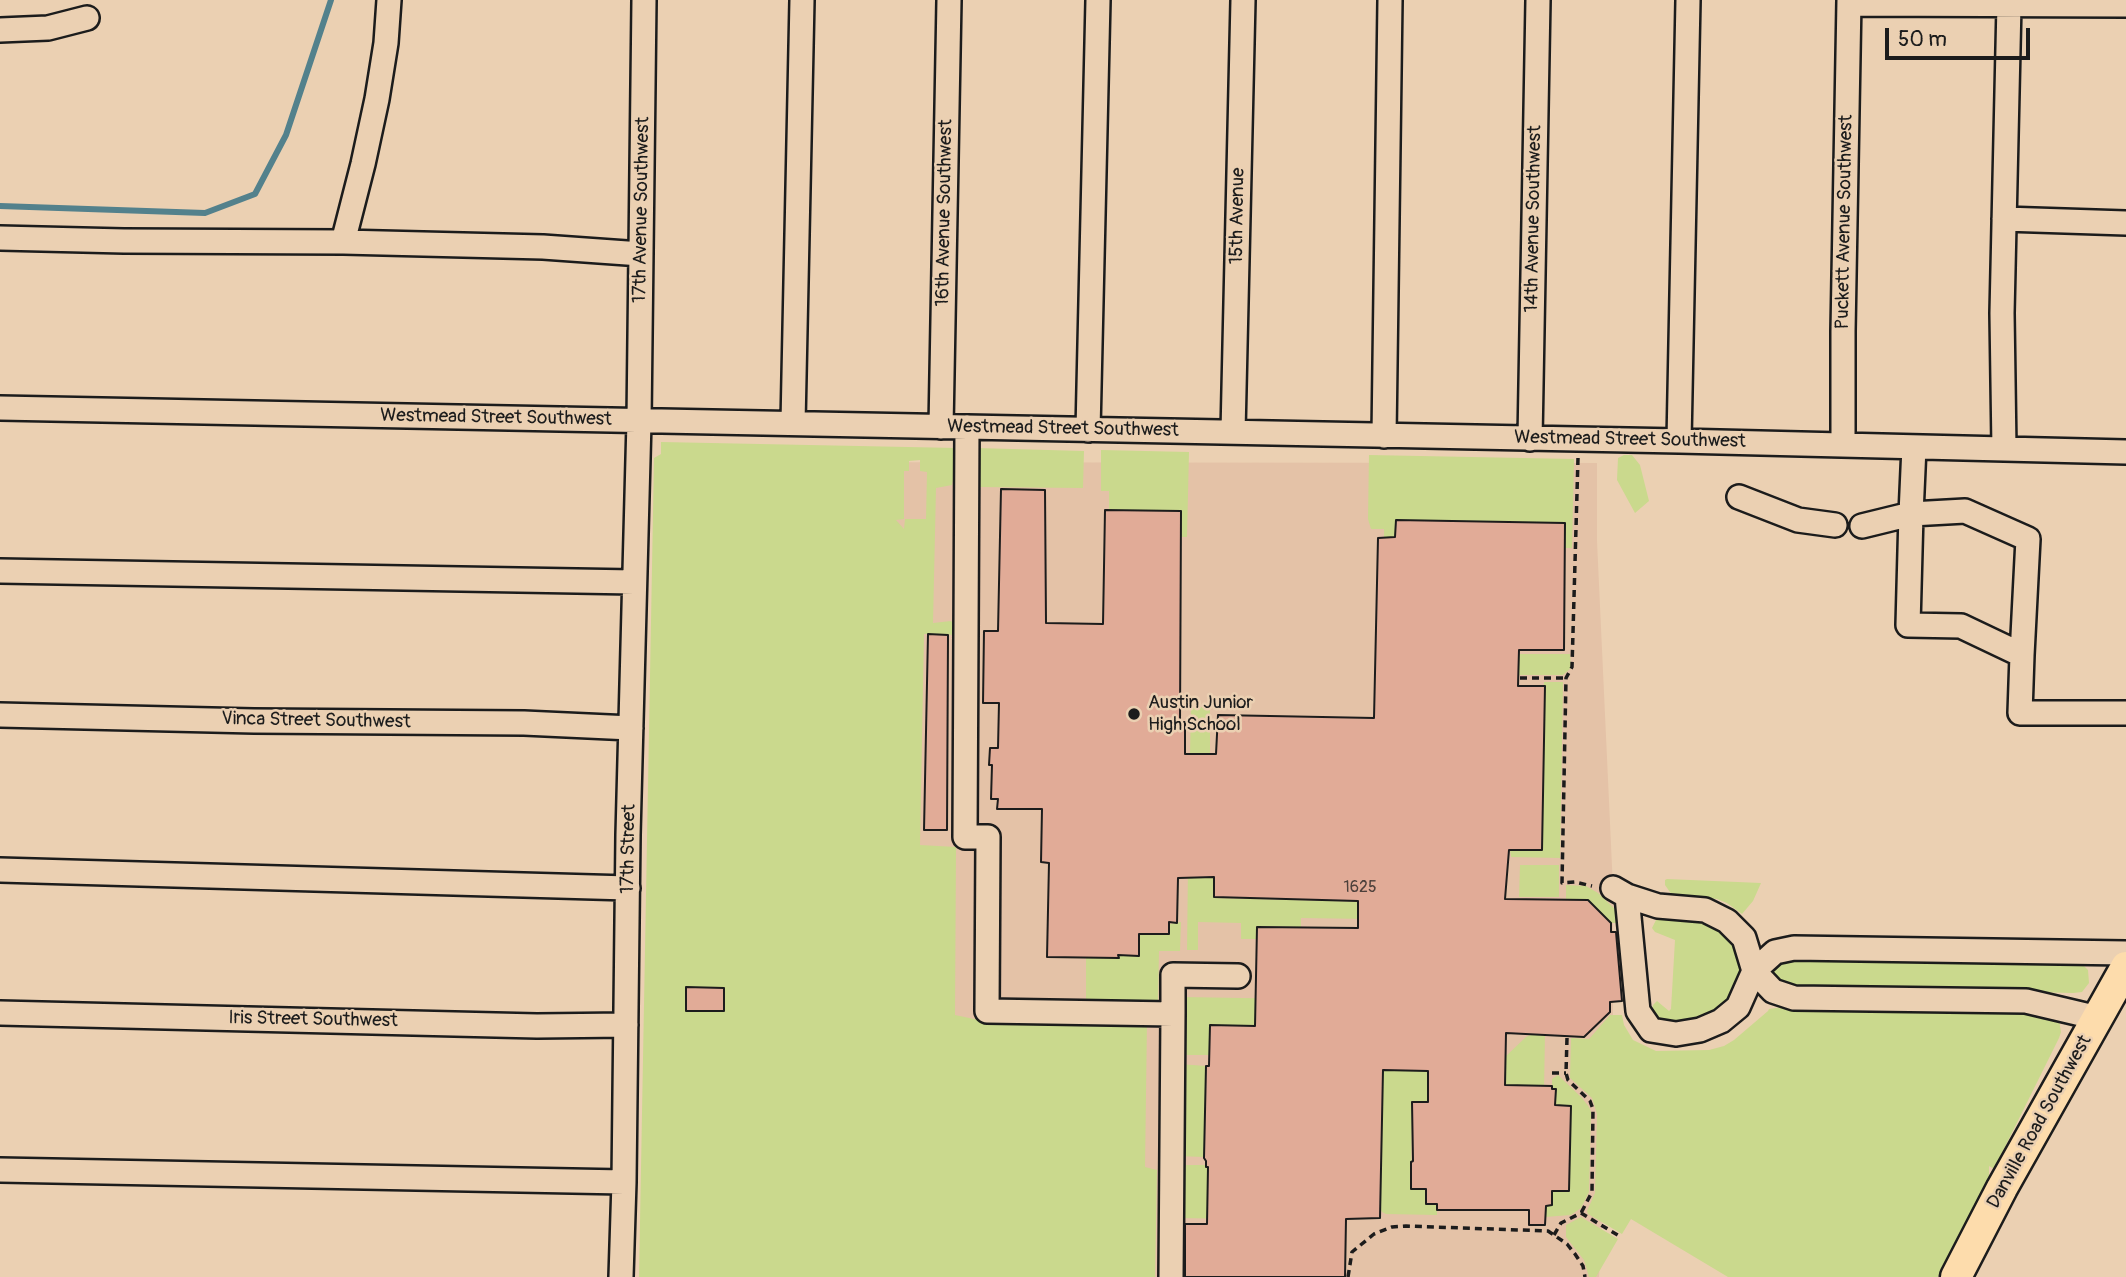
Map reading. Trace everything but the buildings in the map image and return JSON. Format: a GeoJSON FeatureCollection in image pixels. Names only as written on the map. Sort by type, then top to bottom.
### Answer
{"type":"FeatureCollection","features":[{"type":"Feature","properties":{"kind":"main road","name":"Danville Road Southwest"},"geometry":{"type":"LineString","coordinates":[[1956,1277],[2002,1188],[2126,967]]}},
{"type":"Feature","properties":{"kind":"street"},"geometry":{"type":"LineString","coordinates":[[343,242],[377,99],[386,43],[389,0]]}},
{"type":"Feature","properties":{"kind":"street","name":"17th Avenue Southwest"},"geometry":{"type":"LineString","coordinates":[[639,421],[644,0]]}},
{"type":"Feature","properties":{"kind":"street"},"geometry":{"type":"LineString","coordinates":[[793,424],[802,0]]}},
{"type":"Feature","properties":{"kind":"street","name":"16th Avenue Southwest"},"geometry":{"type":"LineString","coordinates":[[941,427],[949,0]]}},
{"type":"Feature","properties":{"kind":"street"},"geometry":{"type":"LineString","coordinates":[[1088,430],[1098,0]]}},
{"type":"Feature","properties":{"kind":"street","name":"15th Avenue"},"geometry":{"type":"LineString","coordinates":[[1233,432],[1242,0]]}},
{"type":"Feature","properties":{"kind":"street"},"geometry":{"type":"LineString","coordinates":[[1384,436],[1390,0]]}},
{"type":"Feature","properties":{"kind":"street","name":"14th Avenue Southwest"},"geometry":{"type":"LineString","coordinates":[[1530,439],[1538,0]]}},
{"type":"Feature","properties":{"kind":"street"},"geometry":{"type":"LineString","coordinates":[[1679,441],[1688,0]]}},
{"type":"Feature","properties":{"kind":"street"},"geometry":{"type":"LineString","coordinates":[[1849,2],[2126,5]]}},
{"type":"Feature","properties":{"kind":"street","name":"Puckett Avenue Southwest"},"geometry":{"type":"LineString","coordinates":[[1843,445],[1849,2]]}},
{"type":"Feature","properties":{"kind":"street"},"geometry":{"type":"LineString","coordinates":[[2004,449],[2002,313],[2010,4]]}},
{"type":"Feature","properties":{"kind":"street"},"geometry":{"type":"LineString","coordinates":[[0,30],[48,29],[87,18]]}},
{"type":"Feature","properties":{"kind":"street"},"geometry":{"type":"LineString","coordinates":[[2004,219],[2126,223]]}},
{"type":"Feature","properties":{"kind":"street"},"geometry":{"type":"LineString","coordinates":[[0,238],[343,242],[543,247],[641,254]]}},
{"type":"Feature","properties":{"kind":"street","name":"Westmead Street Southwest"},"geometry":{"type":"LineString","coordinates":[[0,408],[2126,452]]}},
{"type":"Feature","properties":{"kind":"street","name":"17th Street"},"geometry":{"type":"LineString","coordinates":[[621,1277],[639,421]]}},
{"type":"Feature","properties":{"kind":"street"},"geometry":{"type":"LineString","coordinates":[[967,427],[965,837],[988,837],[987,1012],[1172,1014]]}},
{"type":"Feature","properties":{"kind":"street"},"geometry":{"type":"LineString","coordinates":[[1914,447],[1908,625],[1961,626],[2022,655]]}},
{"type":"Feature","properties":{"kind":"street"},"geometry":{"type":"LineString","coordinates":[[1739,497],[1798,520],[1835,525]]}},
{"type":"Feature","properties":{"kind":"street"},"geometry":{"type":"LineString","coordinates":[[1862,526],[1912,514],[1965,511],[2028,539],[2020,713],[2126,713]]}},
{"type":"Feature","properties":{"kind":"street"},"geometry":{"type":"LineString","coordinates":[[0,571],[634,582]]}},
{"type":"Feature","properties":{"kind":"street","name":"Vinca Street Southwest"},"geometry":{"type":"LineString","coordinates":[[0,715],[254,721],[524,723],[631,728]]}},
{"type":"Feature","properties":{"kind":"street"},"geometry":{"type":"LineString","coordinates":[[0,870],[628,888]]}},
{"type":"Feature","properties":{"kind":"street"},"geometry":{"type":"LineString","coordinates":[[1612,891],[1637,987],[1638,1011],[1651,1030],[1676,1034],[1699,1030],[1721,1021],[1738,1007],[1754,971],[1775,952],[1794,948],[2126,953]]}},
{"type":"Feature","properties":{"kind":"street"},"geometry":{"type":"LineString","coordinates":[[1612,891],[1658,905],[1705,910],[1727,921],[1744,938],[1754,971],[1773,991],[1794,998],[2026,1001],[2098,1018]]}},
{"type":"Feature","properties":{"kind":"street"},"geometry":{"type":"LineString","coordinates":[[1171,1277],[1173,975],[1238,976]]}},
{"type":"Feature","properties":{"kind":"street","name":"Iris Street Southwest"},"geometry":{"type":"LineString","coordinates":[[0,1013],[537,1026],[626,1025]]}},
{"type":"Feature","properties":{"kind":"street"},"geometry":{"type":"LineString","coordinates":[[0,1170],[624,1182]]}},
{"type":"Feature","properties":{"kind":"path"},"geometry":{"type":"LineString","coordinates":[[1578,458],[1572,667],[1566,678],[1562,883],[1575,882],[1612,891]]}},
{"type":"Feature","properties":{"kind":"path"},"geometry":{"type":"LineString","coordinates":[[1520,678],[1566,678]]}},
{"type":"Feature","properties":{"kind":"path"},"geometry":{"type":"LineString","coordinates":[[1554,1235],[1561,1223],[1580,1213],[1592,1192],[1593,1109],[1590,1101],[1568,1080],[1567,1038]]}},
{"type":"Feature","properties":{"kind":"path"},"geometry":{"type":"LineString","coordinates":[[1552,1073],[1566,1073]]}},
{"type":"Feature","properties":{"kind":"path"},"geometry":{"type":"LineString","coordinates":[[1580,1213],[1621,1237]]}},
{"type":"Feature","properties":{"kind":"path"},"geometry":{"type":"LineString","coordinates":[[1348,1277],[1352,1252],[1374,1234],[1392,1227],[1428,1226],[1548,1231],[1567,1244],[1583,1266],[1585,1277]]}},
{"type":"Feature","properties":{"kind":"shaded area","name":"Austin Junior High School"},"geometry":{"type":"Polygon","coordinates":[[[667,462],[1597,463],[1597,541],[1613,888],[1613,1033],[1599,1277],[651,1277],[667,462]]]}},
{"type":"Feature","properties":{"kind":"green space"},"geometry":{"type":"Polygon","coordinates":[[[661,442],[957,448],[952,485],[936,488],[933,623],[951,621],[957,627],[957,635],[924,634],[920,845],[956,847],[955,1015],[974,1019],[1084,1017],[1147,1020],[1145,1167],[1157,1170],[1155,1277],[639,1277],[654,458],[661,454],[661,442]],[[920,460],[909,461],[909,471],[904,471],[904,519],[896,520],[904,529],[905,519],[926,519],[927,472],[920,471],[920,460]]]}},
{"type":"Feature","properties":{"kind":"green space"},"geometry":{"type":"Polygon","coordinates":[[[976,448],[1084,451],[1083,488],[976,487],[976,448]]]}},
{"type":"Feature","properties":{"kind":"green space"},"geometry":{"type":"Polygon","coordinates":[[[1101,450],[1189,452],[1187,537],[1181,537],[1181,511],[1109,510],[1109,491],[1101,491],[1101,450]]]}},
{"type":"Feature","properties":{"kind":"green space"},"geometry":{"type":"Polygon","coordinates":[[[1369,455],[1574,459],[1572,548],[1565,548],[1565,523],[1396,520],[1395,538],[1384,538],[1384,529],[1371,529],[1368,519],[1369,455]]]}},
{"type":"Feature","properties":{"kind":"green space"},"geometry":{"type":"Polygon","coordinates":[[[1632,455],[1640,465],[1649,501],[1635,513],[1617,480],[1618,458],[1632,455]]]}},
{"type":"Feature","properties":{"kind":"green space"},"geometry":{"type":"Polygon","coordinates":[[[1519,654],[1570,654],[1571,668],[1563,675],[1518,675],[1519,654]]]}},
{"type":"Feature","properties":{"kind":"green space"},"geometry":{"type":"Polygon","coordinates":[[[1544,682],[1563,682],[1560,858],[1511,857],[1510,850],[1542,850],[1544,682]]]}},
{"type":"Feature","properties":{"kind":"green space"},"geometry":{"type":"Polygon","coordinates":[[[1191,707],[1210,707],[1210,754],[1190,754],[1191,707]]]}},
{"type":"Feature","properties":{"kind":"green space"},"geometry":{"type":"Polygon","coordinates":[[[1520,865],[1559,865],[1559,897],[1519,897],[1520,865]]]}},
{"type":"Feature","properties":{"kind":"green space"},"geometry":{"type":"Polygon","coordinates":[[[1188,868],[1214,869],[1214,898],[1369,902],[1369,919],[1301,918],[1301,927],[1256,926],[1256,939],[1241,939],[1241,923],[1198,922],[1198,950],[1187,950],[1188,868]]]}},
{"type":"Feature","properties":{"kind":"green space"},"geometry":{"type":"Polygon","coordinates":[[[1667,879],[1761,883],[1753,901],[1742,914],[1717,899],[1672,895],[1665,885],[1667,879]]]}},
{"type":"Feature","properties":{"kind":"green space"},"geometry":{"type":"Polygon","coordinates":[[[1566,885],[1586,886],[1598,893],[1616,910],[1622,923],[1611,923],[1588,900],[1566,899],[1566,885]]]}},
{"type":"Feature","properties":{"kind":"green space"},"geometry":{"type":"Polygon","coordinates":[[[1687,917],[1725,926],[1745,956],[1743,990],[1708,1022],[1658,1023],[1651,1012],[1657,1001],[1669,1011],[1671,1009],[1675,940],[1655,932],[1652,928],[1657,918],[1687,917]]]}},
{"type":"Feature","properties":{"kind":"green space"},"geometry":{"type":"Polygon","coordinates":[[[1181,922],[1180,951],[1159,951],[1158,1008],[1086,1006],[1086,958],[1139,956],[1139,934],[1168,934],[1169,924],[1181,922]]]}},
{"type":"Feature","properties":{"kind":"green space"},"geometry":{"type":"Polygon","coordinates":[[[1781,956],[2080,962],[2088,970],[2089,983],[2082,992],[2073,993],[1781,986],[1768,971],[1781,956]]]}},
{"type":"Feature","properties":{"kind":"green space"},"geometry":{"type":"Polygon","coordinates":[[[1183,997],[1301,999],[1367,1028],[1211,1025],[1210,1055],[1179,1055],[1183,997]]]}},
{"type":"Feature","properties":{"kind":"green space"},"geometry":{"type":"Polygon","coordinates":[[[1789,1006],[2047,1010],[2059,1020],[2059,1038],[1994,1169],[1989,1166],[1989,1178],[1938,1277],[1728,1277],[1631,1219],[1622,1234],[1588,1214],[1595,1193],[1597,1114],[1592,1098],[1570,1078],[1571,1038],[1589,1039],[1610,1015],[1622,1015],[1624,1025],[1633,1040],[1656,1051],[1709,1050],[1734,1040],[1769,1009],[1789,1006]]]}},
{"type":"Feature","properties":{"kind":"green space"},"geometry":{"type":"Polygon","coordinates":[[[1532,1034],[1545,1034],[1544,1090],[1428,1088],[1428,1102],[1412,1102],[1411,1188],[1426,1189],[1426,1204],[1437,1204],[1437,1215],[1382,1212],[1383,1070],[1505,1072],[1505,1057],[1532,1034]]]}},
{"type":"Feature","properties":{"kind":"green space"},"geometry":{"type":"Polygon","coordinates":[[[1179,1064],[1206,1066],[1204,1157],[1177,1156],[1179,1064]]]}},
{"type":"Feature","properties":{"kind":"green space"},"geometry":{"type":"Polygon","coordinates":[[[1558,1075],[1582,1098],[1591,1112],[1589,1192],[1581,1208],[1571,1215],[1545,1217],[1546,1206],[1552,1205],[1552,1191],[1569,1191],[1571,1106],[1555,1105],[1556,1089],[1552,1089],[1552,1079],[1558,1075]]]}},
{"type":"Feature","properties":{"kind":"green space"},"geometry":{"type":"Polygon","coordinates":[[[1177,1165],[1206,1165],[1207,1206],[1242,1206],[1242,1219],[1177,1218],[1177,1165]]]}},
{"type":"Feature","properties":{"kind":"green space"},"geometry":{"type":"Polygon","coordinates":[[[1581,1217],[1618,1239],[1596,1277],[1589,1277],[1584,1260],[1566,1237],[1566,1225],[1581,1217]]]}},
{"type":"Feature","properties":{"kind":"waterway"},"geometry":{"type":"LineString","coordinates":[[0,206],[205,213],[255,194],[286,135],[331,0]]}},
{"type":"Feature","properties":{"kind":"place","name":"Austin Junior High School"},"geometry":{"type":"Point","coordinates":[1134,714]}}]}
